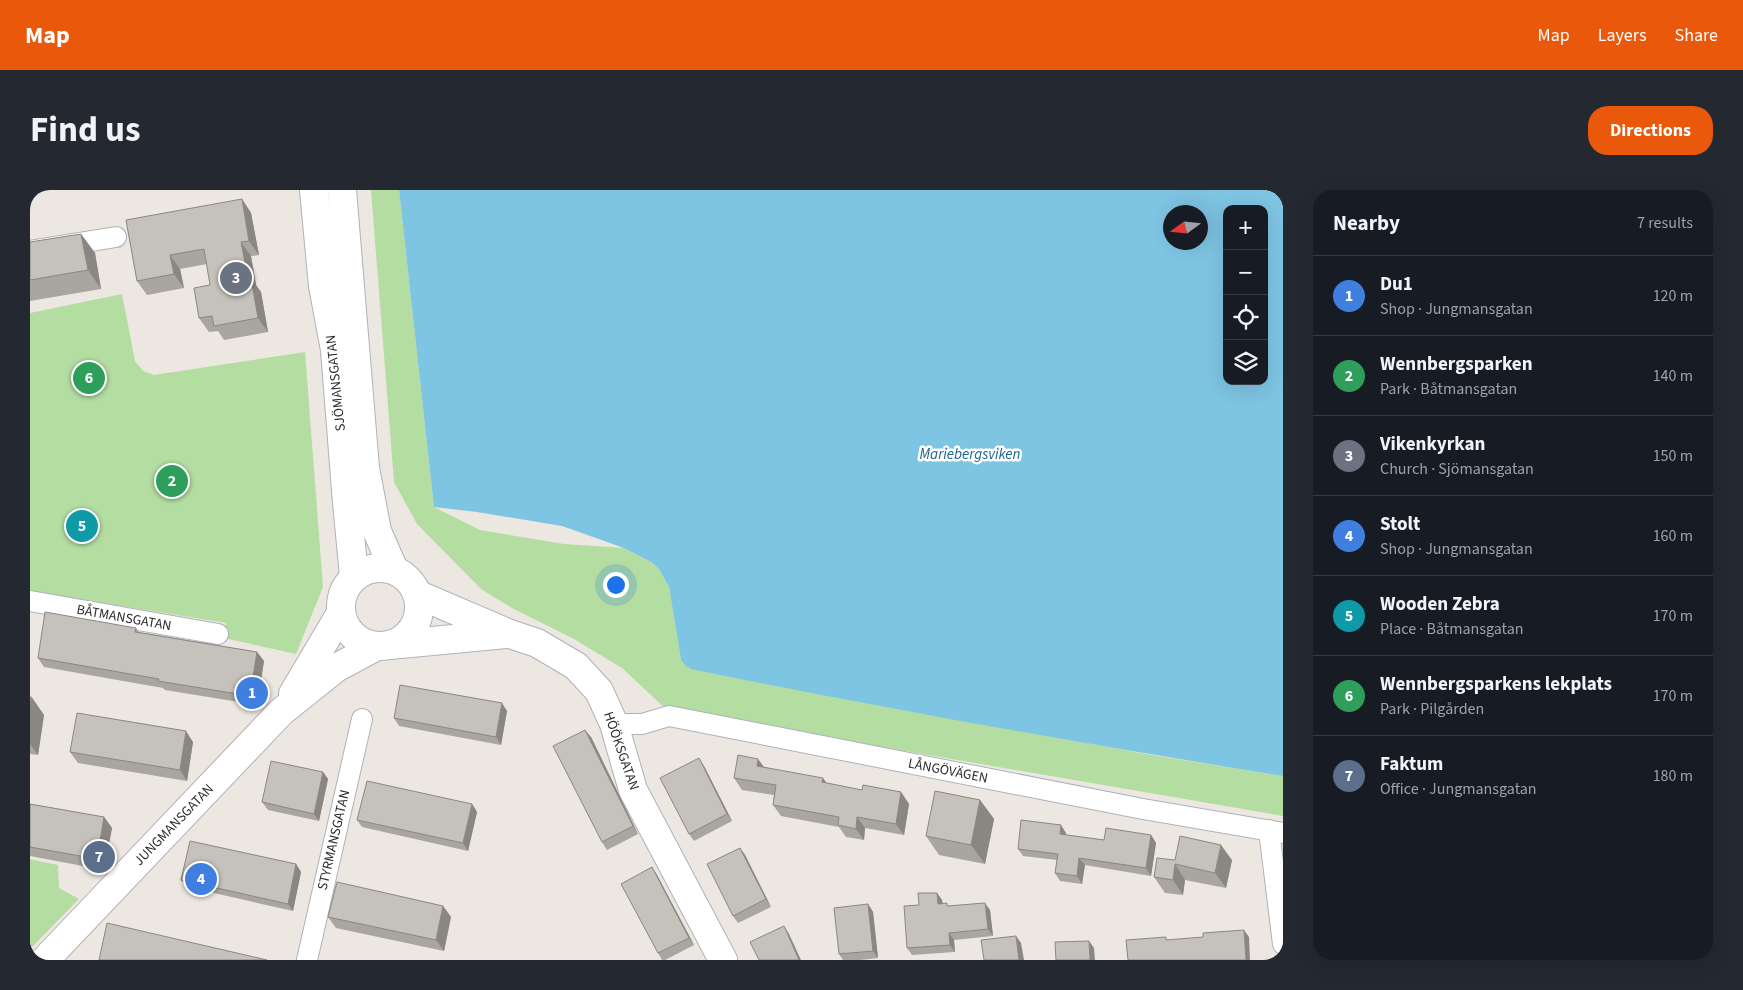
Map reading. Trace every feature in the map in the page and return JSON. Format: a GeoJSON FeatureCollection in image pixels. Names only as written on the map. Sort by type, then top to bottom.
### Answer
{"type":"FeatureCollection","features":[{"type":"Feature","properties":{"kind":"street","name":"SJÖMANSGATAN"},"geometry":{"type":"LineString","coordinates":[[314,190],[323,286],[335,350],[346,503],[354,576]]}},
{"type":"Feature","properties":{"kind":"street","name":"SJÖMANSGATAN"},"geometry":{"type":"LineString","coordinates":[[342,190],[365,468],[377,531],[394,570]]}},
{"type":"Feature","properties":{"kind":"street"},"geometry":{"type":"LineString","coordinates":[[30,251],[116,236]]}},
{"type":"Feature","properties":{"kind":"street"},"geometry":{"type":"LineString","coordinates":[[384,567],[394,570],[410,581],[419,595],[419,612],[415,624],[408,634],[399,641],[383,646],[367,644],[357,639],[344,623],[341,613],[341,600],[345,587],[354,576],[363,571],[384,567]]}},
{"type":"Feature","properties":{"kind":"street","name":"HÖÖKSGATAN"},"geometry":{"type":"LineString","coordinates":[[419,595],[510,634],[537,643],[576,666],[600,691],[614,724],[633,790],[723,960]]}},
{"type":"Feature","properties":{"kind":"street","name":"BÅTMANSGATAN"},"geometry":{"type":"LineString","coordinates":[[30,601],[218,634]]}},
{"type":"Feature","properties":{"kind":"street","name":"JUNGMANSGATAN"},"geometry":{"type":"LineString","coordinates":[[282,712],[341,613]]}},
{"type":"Feature","properties":{"kind":"street","name":"HÖÖKSGATAN"},"geometry":{"type":"LineString","coordinates":[[383,646],[510,634]]}},
{"type":"Feature","properties":{"kind":"street","name":"JUNGMANSGATAN"},"geometry":{"type":"LineString","coordinates":[[45,960],[282,712],[336,668],[383,646]]}},
{"type":"Feature","properties":{"kind":"street","name":"LÅNGÖVÄGEN"},"geometry":{"type":"LineString","coordinates":[[614,724],[642,724],[669,716],[1143,809],[1276,831]]}},
{"type":"Feature","properties":{"kind":"street","name":"STYRMANSGATAN"},"geometry":{"type":"LineString","coordinates":[[306,960],[362,719]]}},
{"type":"Feature","properties":{"kind":"street"},"geometry":{"type":"LineString","coordinates":[[1276,831],[1283,944]]}},
{"type":"Feature","properties":{"kind":"green space"},"geometry":{"type":"Polygon","coordinates":[[[371,190],[399,190],[434,507],[480,530],[564,544],[624,548],[651,562],[659,569],[669,587],[681,660],[844,699],[1152,755],[1283,776],[1283,816],[667,710],[622,668],[574,639],[512,608],[481,589],[417,524],[394,482],[371,190]]]}},
{"type":"Feature","properties":{"kind":"green space"},"geometry":{"type":"Polygon","coordinates":[[[122,294],[135,361],[143,371],[154,375],[305,352],[323,587],[296,654],[224,638],[226,623],[30,591],[30,313],[122,294]]]}},
{"type":"Feature","properties":{"kind":"green space"},"geometry":{"type":"Polygon","coordinates":[[[30,859],[58,865],[59,888],[79,899],[30,949],[30,859]]]}},
{"type":"Feature","properties":{"kind":"water","name":"Mariebergsviken"},"geometry":{"type":"Polygon","coordinates":[[[399,190],[1283,190],[1283,776],[986,726],[691,669],[681,660],[669,587],[659,569],[651,562],[624,548],[562,526],[434,507],[399,190]]]}},
{"type":"Feature","properties":{"kind":"building"},"geometry":{"type":"Polygon","coordinates":[[[242,199],[249,241],[241,242],[248,278],[251,278],[258,318],[214,326],[212,316],[199,318],[194,288],[210,285],[204,249],[170,255],[174,274],[137,281],[126,220],[242,199]]]}},
{"type":"Feature","properties":{"kind":"building"},"geometry":{"type":"Polygon","coordinates":[[[81,234],[88,270],[30,280],[30,242],[81,234]]]}},
{"type":"Feature","properties":{"kind":"building"},"geometry":{"type":"Polygon","coordinates":[[[45,612],[136,628],[135,632],[257,652],[250,696],[38,658],[45,612]]]}},
{"type":"Feature","properties":{"kind":"building"},"geometry":{"type":"Polygon","coordinates":[[[400,685],[502,703],[496,737],[394,718],[400,685]]]}},
{"type":"Feature","properties":{"kind":"building"},"geometry":{"type":"Polygon","coordinates":[[[77,713],[186,731],[180,770],[70,752],[77,713]]]}},
{"type":"Feature","properties":{"kind":"building"},"geometry":{"type":"Polygon","coordinates":[[[585,730],[633,826],[602,842],[553,746],[585,730]]]}},
{"type":"Feature","properties":{"kind":"building"},"geometry":{"type":"Polygon","coordinates":[[[738,755],[758,759],[757,766],[823,778],[822,782],[862,790],[863,785],[901,792],[896,824],[857,817],[856,829],[838,825],[839,817],[773,805],[776,785],[734,778],[738,755]]]}},
{"type":"Feature","properties":{"kind":"building"},"geometry":{"type":"Polygon","coordinates":[[[699,758],[727,814],[689,834],[660,778],[699,758]]]}},
{"type":"Feature","properties":{"kind":"building"},"geometry":{"type":"Polygon","coordinates":[[[271,761],[323,772],[314,814],[262,802],[271,761]]]}},
{"type":"Feature","properties":{"kind":"building"},"geometry":{"type":"Polygon","coordinates":[[[367,781],[472,804],[463,843],[357,820],[367,781]]]}},
{"type":"Feature","properties":{"kind":"building"},"geometry":{"type":"Polygon","coordinates":[[[935,791],[980,800],[971,845],[926,836],[935,791]]]}},
{"type":"Feature","properties":{"kind":"building"},"geometry":{"type":"Polygon","coordinates":[[[30,804],[104,817],[97,859],[30,847],[30,804]]]}},
{"type":"Feature","properties":{"kind":"building"},"geometry":{"type":"Polygon","coordinates":[[[1021,820],[1061,825],[1060,834],[1104,840],[1106,828],[1151,835],[1146,868],[1079,858],[1077,876],[1055,873],[1058,854],[1018,849],[1021,820]]]}},
{"type":"Feature","properties":{"kind":"building"},"geometry":{"type":"Polygon","coordinates":[[[1180,836],[1221,845],[1215,873],[1175,864],[1173,880],[1154,877],[1157,858],[1175,860],[1180,836]]]}},
{"type":"Feature","properties":{"kind":"building"},"geometry":{"type":"Polygon","coordinates":[[[190,841],[296,864],[288,904],[181,880],[190,841]]]}},
{"type":"Feature","properties":{"kind":"building"},"geometry":{"type":"Polygon","coordinates":[[[740,848],[766,899],[733,916],[707,864],[740,848]]]}},
{"type":"Feature","properties":{"kind":"building"},"geometry":{"type":"Polygon","coordinates":[[[652,867],[689,938],[658,953],[621,884],[652,867]]]}},
{"type":"Feature","properties":{"kind":"building"},"geometry":{"type":"Polygon","coordinates":[[[337,882],[443,906],[436,940],[328,917],[337,882]]]}},
{"type":"Feature","properties":{"kind":"building"},"geometry":{"type":"Polygon","coordinates":[[[918,893],[937,893],[938,904],[947,903],[947,906],[985,903],[988,929],[949,933],[950,945],[907,948],[904,906],[919,905],[918,893]]]}},
{"type":"Feature","properties":{"kind":"building"},"geometry":{"type":"Polygon","coordinates":[[[868,904],[873,951],[839,954],[834,908],[868,904]]]}},
{"type":"Feature","properties":{"kind":"building"},"geometry":{"type":"Polygon","coordinates":[[[107,923],[267,960],[99,960],[107,923]]]}},
{"type":"Feature","properties":{"kind":"building"},"geometry":{"type":"Polygon","coordinates":[[[784,926],[799,960],[759,960],[750,942],[784,926]]]}},
{"type":"Feature","properties":{"kind":"building"},"geometry":{"type":"Polygon","coordinates":[[[1244,930],[1246,960],[1128,960],[1126,940],[1166,937],[1166,940],[1203,937],[1203,933],[1244,930]]]}},
{"type":"Feature","properties":{"kind":"building"},"geometry":{"type":"Polygon","coordinates":[[[1016,936],[1019,960],[984,960],[981,940],[1016,936]]]}},
{"type":"Feature","properties":{"kind":"building"},"geometry":{"type":"Polygon","coordinates":[[[1089,941],[1090,960],[1056,960],[1055,942],[1089,941]]]}},
{"type":"Feature","properties":{"kind":"place","name":"Vikenkyrkan"},"geometry":{"type":"Point","coordinates":[236,278]}},
{"type":"Feature","properties":{"kind":"place","name":"Wennbergsparkens lekplats"},"geometry":{"type":"Point","coordinates":[89,378]}},
{"type":"Feature","properties":{"kind":"place","name":"Wennbergsparken"},"geometry":{"type":"Point","coordinates":[172,481]}},
{"type":"Feature","properties":{"kind":"place","name":"Wooden Zebra"},"geometry":{"type":"Point","coordinates":[82,526]}},
{"type":"Feature","properties":{"kind":"place","name":"Du1"},"geometry":{"type":"Point","coordinates":[252,693]}},
{"type":"Feature","properties":{"kind":"place","name":"Faktum"},"geometry":{"type":"Point","coordinates":[99,857]}},
{"type":"Feature","properties":{"kind":"place","name":"Stolt"},"geometry":{"type":"Point","coordinates":[201,879]}}]}
